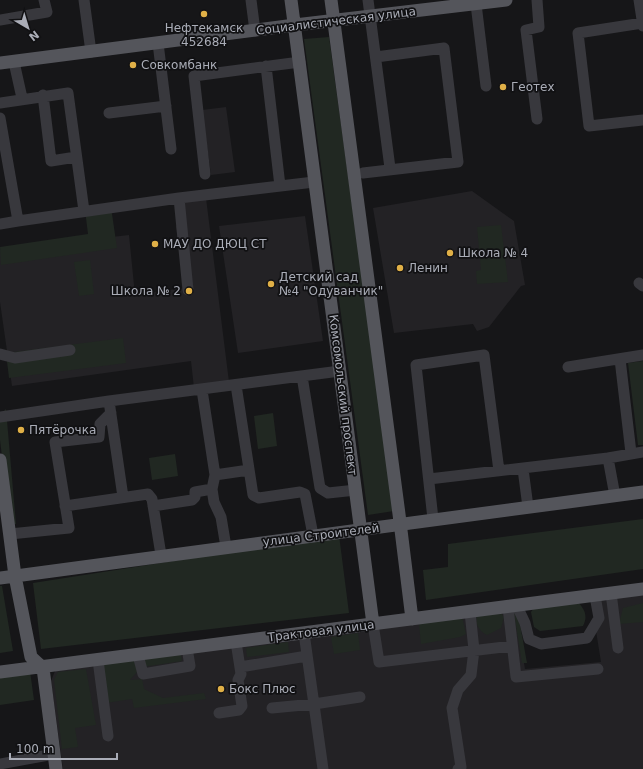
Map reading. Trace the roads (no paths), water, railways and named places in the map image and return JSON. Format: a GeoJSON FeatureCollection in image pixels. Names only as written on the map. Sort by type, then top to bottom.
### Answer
{"type":"FeatureCollection","features":[{"type":"Feature","properties":{"kind":"main road","name":"Комсомольский проспект"},"geometry":{"type":"LineString","coordinates":[[291,0],[314,182],[362,530],[373,624]]}},
{"type":"Feature","properties":{"kind":"main road"},"geometry":{"type":"LineString","coordinates":[[331,0],[401,524],[412,619]]}},
{"type":"Feature","properties":{"kind":"main road","name":"Социалистическая улица"},"geometry":{"type":"LineString","coordinates":[[0,63],[462,3],[476,4],[506,0]]}},
{"type":"Feature","properties":{"kind":"main road"},"geometry":{"type":"LineString","coordinates":[[0,460],[15,576],[30,657],[43,668],[56,769]]}},
{"type":"Feature","properties":{"kind":"main road","name":"улица Строителей"},"geometry":{"type":"LineString","coordinates":[[0,578],[161,555],[362,530],[433,519],[643,492]]}},
{"type":"Feature","properties":{"kind":"main road","name":"Трактовая улица"},"geometry":{"type":"LineString","coordinates":[[0,672],[43,668],[643,589]]}},
{"type":"Feature","properties":{"kind":"lane"},"geometry":{"type":"LineString","coordinates":[[0,20],[47,12],[44,0]]}},
{"type":"Feature","properties":{"kind":"lane"},"geometry":{"type":"LineString","coordinates":[[84,0],[92,52]]}},
{"type":"Feature","properties":{"kind":"lane"},"geometry":{"type":"LineString","coordinates":[[251,0],[255,30]]}},
{"type":"Feature","properties":{"kind":"lane"},"geometry":{"type":"LineString","coordinates":[[368,0],[390,168]]}},
{"type":"Feature","properties":{"kind":"lane"},"geometry":{"type":"LineString","coordinates":[[536,0],[539,28],[526,30],[537,118]]}},
{"type":"Feature","properties":{"kind":"lane"},"geometry":{"type":"LineString","coordinates":[[640,0],[643,24],[578,33],[589,126],[643,120]]}},
{"type":"Feature","properties":{"kind":"lane"},"geometry":{"type":"LineString","coordinates":[[476,4],[486,86]]}},
{"type":"Feature","properties":{"kind":"lane"},"geometry":{"type":"LineString","coordinates":[[158,43],[171,149]]}},
{"type":"Feature","properties":{"kind":"lane"},"geometry":{"type":"LineString","coordinates":[[363,173],[390,168],[458,162],[444,48],[376,57]]}},
{"type":"Feature","properties":{"kind":"lane"},"geometry":{"type":"LineString","coordinates":[[14,62],[22,98]]}},
{"type":"Feature","properties":{"kind":"lane"},"geometry":{"type":"LineString","coordinates":[[205,174],[194,76],[300,62]]}},
{"type":"Feature","properties":{"kind":"lane"},"geometry":{"type":"LineString","coordinates":[[266,66],[280,186]]}},
{"type":"Feature","properties":{"kind":"lane"},"geometry":{"type":"LineString","coordinates":[[0,102],[68,93],[84,210]]}},
{"type":"Feature","properties":{"kind":"lane"},"geometry":{"type":"LineString","coordinates":[[43,96],[51,161],[76,157]]}},
{"type":"Feature","properties":{"kind":"lane"},"geometry":{"type":"LineString","coordinates":[[109,113],[166,106]]}},
{"type":"Feature","properties":{"kind":"lane"},"geometry":{"type":"LineString","coordinates":[[0,118],[18,221]]}},
{"type":"Feature","properties":{"kind":"lane"},"geometry":{"type":"LineString","coordinates":[[0,224],[84,210],[314,182]]}},
{"type":"Feature","properties":{"kind":"lane"},"geometry":{"type":"LineString","coordinates":[[179,198],[188,290]]}},
{"type":"Feature","properties":{"kind":"lane"},"geometry":{"type":"LineString","coordinates":[[0,354],[15,358],[70,350]]}},
{"type":"Feature","properties":{"kind":"lane"},"geometry":{"type":"LineString","coordinates":[[433,519],[416,365],[484,355],[499,471]]}},
{"type":"Feature","properties":{"kind":"lane"},"geometry":{"type":"LineString","coordinates":[[568,367],[643,355]]}},
{"type":"Feature","properties":{"kind":"lane"},"geometry":{"type":"LineString","coordinates":[[620,359],[631,453]]}},
{"type":"Feature","properties":{"kind":"lane"},"geometry":{"type":"LineString","coordinates":[[0,417],[109,401],[340,371]]}},
{"type":"Feature","properties":{"kind":"lane"},"geometry":{"type":"LineString","coordinates":[[302,376],[320,488],[328,493],[356,490]]}},
{"type":"Feature","properties":{"kind":"lane"},"geometry":{"type":"LineString","coordinates":[[236,385],[252,494],[256,498],[300,492],[305,494],[313,535]]}},
{"type":"Feature","properties":{"kind":"lane"},"geometry":{"type":"LineString","coordinates":[[202,390],[215,475],[212,489],[214,504],[221,517],[226,547]]}},
{"type":"Feature","properties":{"kind":"lane"},"geometry":{"type":"LineString","coordinates":[[109,401],[123,497]]}},
{"type":"Feature","properties":{"kind":"lane"},"geometry":{"type":"LineString","coordinates":[[10,534],[69,528],[55,442],[99,437],[100,424],[111,412]]}},
{"type":"Feature","properties":{"kind":"lane"},"geometry":{"type":"LineString","coordinates":[[429,479],[523,469],[643,452]]}},
{"type":"Feature","properties":{"kind":"lane"},"geometry":{"type":"LineString","coordinates":[[608,458],[614,496]]}},
{"type":"Feature","properties":{"kind":"lane"},"geometry":{"type":"LineString","coordinates":[[523,469],[528,507]]}},
{"type":"Feature","properties":{"kind":"lane"},"geometry":{"type":"LineString","coordinates":[[215,475],[249,470]]}},
{"type":"Feature","properties":{"kind":"lane"},"geometry":{"type":"LineString","coordinates":[[153,506],[192,500],[195,497],[195,492],[212,489]]}},
{"type":"Feature","properties":{"kind":"lane"},"geometry":{"type":"LineString","coordinates":[[65,506],[148,494],[152,499],[161,555]]}},
{"type":"Feature","properties":{"kind":"lane"},"geometry":{"type":"LineString","coordinates":[[611,593],[618,648]]}},
{"type":"Feature","properties":{"kind":"lane"},"geometry":{"type":"LineString","coordinates":[[512,606],[525,623],[529,639],[541,644],[587,638],[599,618],[595,596]]}},
{"type":"Feature","properties":{"kind":"lane"},"geometry":{"type":"LineString","coordinates":[[512,606],[512,646],[516,677],[598,669]]}},
{"type":"Feature","properties":{"kind":"lane"},"geometry":{"type":"LineString","coordinates":[[458,769],[460,767],[452,708],[458,690],[471,675],[474,650],[470,612]]}},
{"type":"Feature","properties":{"kind":"lane"},"geometry":{"type":"LineString","coordinates":[[373,624],[379,662],[512,646]]}},
{"type":"Feature","properties":{"kind":"lane"},"geometry":{"type":"LineString","coordinates":[[304,633],[304,681]]}},
{"type":"Feature","properties":{"kind":"lane"},"geometry":{"type":"LineString","coordinates":[[219,713],[238,710],[242,706],[238,680],[241,674],[236,642]]}},
{"type":"Feature","properties":{"kind":"lane"},"geometry":{"type":"LineString","coordinates":[[138,655],[143,674],[190,666],[187,648]]}},
{"type":"Feature","properties":{"kind":"lane"},"geometry":{"type":"LineString","coordinates":[[240,667],[304,657]]}},
{"type":"Feature","properties":{"kind":"lane"},"geometry":{"type":"LineString","coordinates":[[304,657],[314,704],[322,769]]}},
{"type":"Feature","properties":{"kind":"lane"},"geometry":{"type":"LineString","coordinates":[[98,660],[108,736]]}},
{"type":"Feature","properties":{"kind":"lane"},"geometry":{"type":"LineString","coordinates":[[272,708],[360,698]]}},
{"type":"Feature","properties":{"kind":"lane"},"geometry":{"type":"LineString","coordinates":[[0,764],[54,754]]}},
{"type":"Feature","properties":{"kind":"place","name":"Нефтекамск 452684"},"geometry":{"type":"Point","coordinates":[204,14]}},
{"type":"Feature","properties":{"kind":"place","name":"Совкомбанк"},"geometry":{"type":"Point","coordinates":[133,65]}},
{"type":"Feature","properties":{"kind":"place","name":"Геотех"},"geometry":{"type":"Point","coordinates":[503,87]}},
{"type":"Feature","properties":{"kind":"place","name":"МАУ ДО ДЮЦ СТ"},"geometry":{"type":"Point","coordinates":[155,244]}},
{"type":"Feature","properties":{"kind":"place","name":"Школа № 4"},"geometry":{"type":"Point","coordinates":[450,253]}},
{"type":"Feature","properties":{"kind":"place","name":"Ленин"},"geometry":{"type":"Point","coordinates":[400,268]}},
{"type":"Feature","properties":{"kind":"place","name":"Детский сад №4 \"Одуванчик\""},"geometry":{"type":"Point","coordinates":[271,284]}},
{"type":"Feature","properties":{"kind":"place","name":"Школа № 2"},"geometry":{"type":"Point","coordinates":[189,291]}},
{"type":"Feature","properties":{"kind":"place","name":"Пятёрочка"},"geometry":{"type":"Point","coordinates":[21,430]}},
{"type":"Feature","properties":{"kind":"place","name":"Бокс Плюс"},"geometry":{"type":"Point","coordinates":[221,689]}}]}
